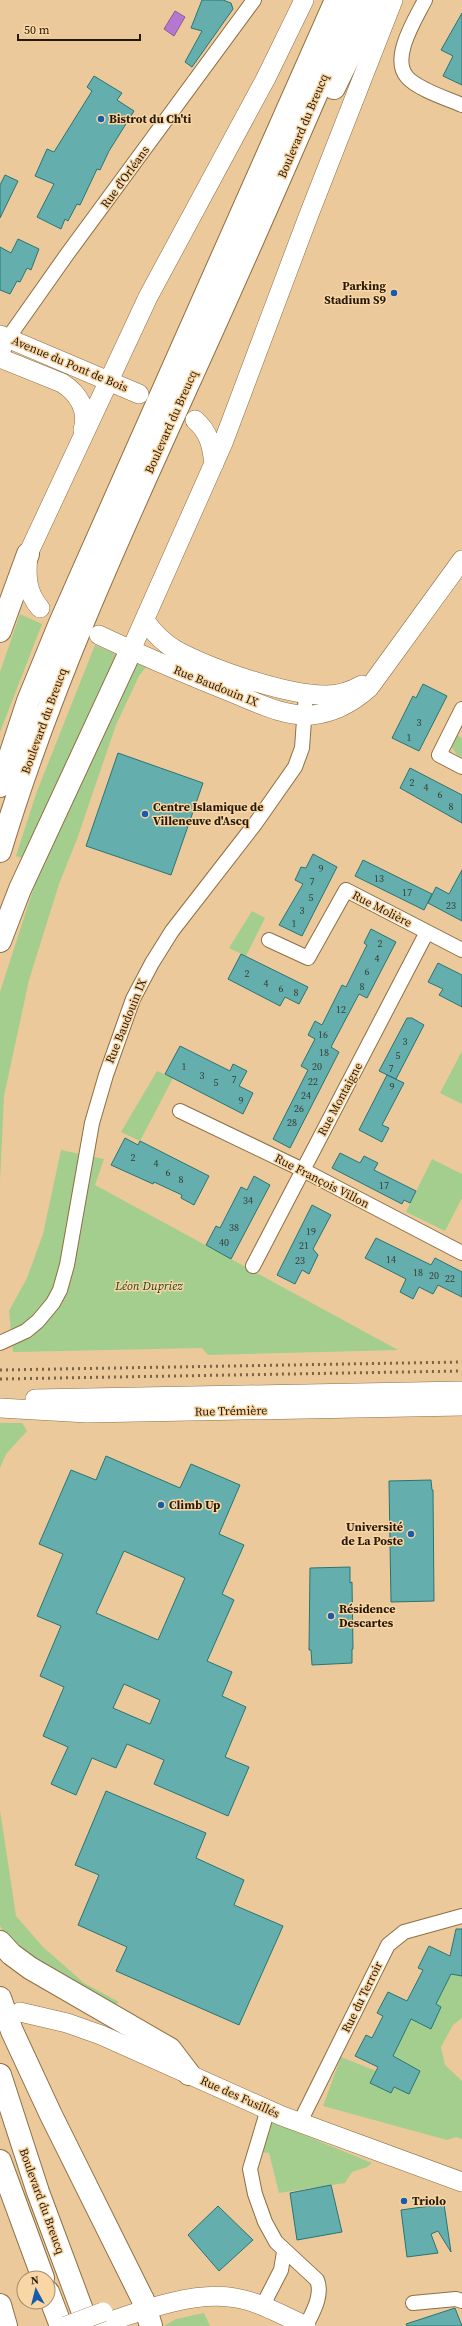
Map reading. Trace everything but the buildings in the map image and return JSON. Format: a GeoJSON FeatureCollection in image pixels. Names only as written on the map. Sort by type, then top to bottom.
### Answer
{"type":"FeatureCollection","features":[{"type":"Feature","properties":{"kind":"highway","name":"Boulevard du Breucq"},"geometry":{"type":"LineString","coordinates":[[0,786],[28,701],[60,623],[336,0]]}},
{"type":"Feature","properties":{"kind":"highway","name":"Boulevard du Breucq"},"geometry":{"type":"LineString","coordinates":[[0,851],[34,746],[78,632],[106,565],[266,211],[357,0]]}},
{"type":"Feature","properties":{"kind":"highway"},"geometry":{"type":"LineString","coordinates":[[266,211],[322,112],[377,0]]}},
{"type":"Feature","properties":{"kind":"highway"},"geometry":{"type":"LineString","coordinates":[[0,631],[28,554]]}},
{"type":"Feature","properties":{"kind":"highway"},"geometry":{"type":"LineString","coordinates":[[0,941],[20,888],[131,650]]}},
{"type":"Feature","properties":{"kind":"highway"},"geometry":{"type":"LineString","coordinates":[[0,1942],[11,1954],[30,1968],[170,2049],[189,2074]]}},
{"type":"Feature","properties":{"kind":"highway"},"geometry":{"type":"LineString","coordinates":[[0,1998],[12,2030],[51,2115],[147,2312]]}},
{"type":"Feature","properties":{"kind":"highway","name":"Boulevard du Breucq"},"geometry":{"type":"LineString","coordinates":[[0,2075],[30,2171],[99,2322]]}},
{"type":"Feature","properties":{"kind":"highway"},"geometry":{"type":"LineString","coordinates":[[0,2161],[40,2270]]}},
{"type":"Feature","properties":{"kind":"highway"},"geometry":{"type":"LineString","coordinates":[[0,2305],[6,2326]]}},
{"type":"Feature","properties":{"kind":"highway"},"geometry":{"type":"LineString","coordinates":[[55,2310],[61,2326]]}},
{"type":"Feature","properties":{"kind":"main road"},"geometry":{"type":"LineString","coordinates":[[40,608],[29,592],[26,570],[28,554],[148,297],[266,78],[304,0]]}},
{"type":"Feature","properties":{"kind":"main road"},"geometry":{"type":"LineString","coordinates":[[99,635],[131,650],[145,621],[232,420],[308,217],[393,0]]}},
{"type":"Feature","properties":{"kind":"main road","name":"Avenue du Pont de Bois"},"geometry":{"type":"LineString","coordinates":[[4,336],[139,394]]}},
{"type":"Feature","properties":{"kind":"main road","name":"Avenue du Pont de Bois"},"geometry":{"type":"LineString","coordinates":[[0,358],[62,383],[70,388],[82,404],[84,415],[82,437]]}},
{"type":"Feature","properties":{"kind":"main road"},"geometry":{"type":"LineString","coordinates":[[195,420],[204,428],[210,439],[214,464]]}},
{"type":"Feature","properties":{"kind":"main road","name":"Rue Baudouin IX"},"geometry":{"type":"LineString","coordinates":[[145,621],[153,632],[176,650],[246,677],[306,694],[328,695],[357,688],[375,676],[462,560]]}},
{"type":"Feature","properties":{"kind":"main road","name":"Rue Baudouin IX"},"geometry":{"type":"LineString","coordinates":[[131,650],[274,709],[304,714],[334,710],[357,699],[378,678],[396,650]]}},
{"type":"Feature","properties":{"kind":"main road","name":"Rue Trémière"},"geometry":{"type":"LineString","coordinates":[[0,1399],[462,1391]]}},
{"type":"Feature","properties":{"kind":"main road","name":"Rue Trémière"},"geometry":{"type":"LineString","coordinates":[[0,1408],[87,1413],[462,1406]]}},
{"type":"Feature","properties":{"kind":"main road","name":"Rue des Fusillés"},"geometry":{"type":"LineString","coordinates":[[20,2012],[83,2028],[268,2109],[462,2182]]}},
{"type":"Feature","properties":{"kind":"main road"},"geometry":{"type":"LineString","coordinates":[[66,2326],[99,2322],[147,2312],[189,2299],[219,2296],[236,2298],[262,2306],[306,2326]]}},
{"type":"Feature","properties":{"kind":"street"},"geometry":{"type":"LineString","coordinates":[[425,0],[408,34],[403,50],[402,61],[407,77],[423,88],[462,105]]}},
{"type":"Feature","properties":{"kind":"street","name":"Rue d'Orléans"},"geometry":{"type":"LineString","coordinates":[[0,358],[4,336],[68,253],[252,1]]}},
{"type":"Feature","properties":{"kind":"street","name":"Rue Baudouin IX"},"geometry":{"type":"LineString","coordinates":[[0,1343],[26,1331],[38,1321],[53,1303],[60,1290],[67,1265],[92,1123],[108,1068],[133,998],[172,931],[255,824],[295,767],[302,748],[306,694]]}},
{"type":"Feature","properties":{"kind":"street"},"geometry":{"type":"LineString","coordinates":[[462,709],[438,755],[462,767]]}},
{"type":"Feature","properties":{"kind":"street","name":"Rue Molière"},"geometry":{"type":"LineString","coordinates":[[269,940],[308,958],[346,890],[462,950]]}},
{"type":"Feature","properties":{"kind":"street","name":"Rue Montaigne"},"geometry":{"type":"LineString","coordinates":[[253,1266],[427,932]]}},
{"type":"Feature","properties":{"kind":"street","name":"Rue François Villon"},"geometry":{"type":"LineString","coordinates":[[180,1111],[303,1170],[462,1253]]}},
{"type":"Feature","properties":{"kind":"street","name":"Rue du Terroir"},"geometry":{"type":"LineString","coordinates":[[300,2122],[388,1945],[404,1932],[462,1916]]}},
{"type":"Feature","properties":{"kind":"street"},"geometry":{"type":"LineString","coordinates":[[268,2109],[250,2169],[252,2183],[265,2222],[284,2252],[316,2280],[319,2286],[318,2299],[306,2326]]}},
{"type":"Feature","properties":{"kind":"street"},"geometry":{"type":"LineString","coordinates":[[262,2306],[281,2270],[284,2252]]}},
{"type":"Feature","properties":{"kind":"street"},"geometry":{"type":"LineString","coordinates":[[413,2303],[456,2299],[462,2301]]}},
{"type":"Feature","properties":{"kind":"green space"},"geometry":{"type":"Polygon","coordinates":[[[20,614],[42,624],[0,732],[0,672],[20,614]]]}},
{"type":"Feature","properties":{"kind":"green space"},"geometry":{"type":"Polygon","coordinates":[[[95,645],[146,667],[139,676],[116,725],[77,839],[59,884],[29,980],[4,1096],[0,1182],[0,992],[41,865],[16,856],[36,794],[95,645]]]}},
{"type":"Feature","properties":{"kind":"green space"},"geometry":{"type":"Polygon","coordinates":[[[454,734],[462,738],[462,757],[457,755],[451,746],[454,734]]]}},
{"type":"Feature","properties":{"kind":"green space"},"geometry":{"type":"Polygon","coordinates":[[[252,911],[265,918],[246,956],[229,948],[252,911]]]}},
{"type":"Feature","properties":{"kind":"green space"},"geometry":{"type":"Polygon","coordinates":[[[462,1051],[462,1104],[440,1093],[462,1051]]]}},
{"type":"Feature","properties":{"kind":"green space"},"geometry":{"type":"Polygon","coordinates":[[[157,1071],[173,1078],[140,1141],[121,1132],[157,1071]]]}},
{"type":"Feature","properties":{"kind":"green space","name":"Léon Dupriez"},"geometry":{"type":"Polygon","coordinates":[[[61,1150],[104,1159],[95,1185],[398,1350],[208,1355],[202,1348],[13,1352],[9,1311],[27,1278],[43,1234],[61,1150]]]}},
{"type":"Feature","properties":{"kind":"green space"},"geometry":{"type":"Polygon","coordinates":[[[432,1159],[462,1174],[462,1198],[445,1231],[406,1212],[432,1159]]]}},
{"type":"Feature","properties":{"kind":"green space"},"geometry":{"type":"Polygon","coordinates":[[[0,1423],[22,1423],[27,1431],[6,1454],[0,1468],[0,1423]]]}},
{"type":"Feature","properties":{"kind":"green space"},"geometry":{"type":"Polygon","coordinates":[[[0,1810],[16,1916],[43,1947],[84,1983],[119,2002],[110,2008],[64,1983],[35,1964],[21,1953],[0,1926],[0,1810]]]}},
{"type":"Feature","properties":{"kind":"green space"},"geometry":{"type":"Polygon","coordinates":[[[451,1974],[462,1976],[462,2018],[453,2025],[441,2047],[445,2065],[462,2081],[462,2139],[456,2137],[447,2140],[323,2106],[341,2057],[376,2071],[370,2083],[391,2093],[394,2087],[409,2094],[420,2071],[393,2056],[411,2019],[431,2028],[441,2007],[436,2004],[451,1974]]]}},
{"type":"Feature","properties":{"kind":"green space"},"geometry":{"type":"Polygon","coordinates":[[[270,2121],[372,2163],[367,2167],[352,2172],[345,2183],[279,2193],[269,2153],[261,2152],[270,2121]]]}},
{"type":"Feature","properties":{"kind":"green space"},"geometry":{"type":"Polygon","coordinates":[[[204,2313],[210,2326],[164,2326],[176,2319],[204,2313]]]}},
{"type":"Feature","properties":{"kind":"shaded area"},"geometry":{"type":"Polygon","coordinates":[[[175,11],[185,17],[174,36],[164,29],[175,11]]]}},
{"type":"Feature","properties":{"kind":"railway"},"geometry":{"type":"LineString","coordinates":[[0,1370],[462,1362]]}},
{"type":"Feature","properties":{"kind":"railway"},"geometry":{"type":"LineString","coordinates":[[0,1379],[462,1371]]}},
{"type":"Feature","properties":{"kind":"place","name":"Bistrot du Ch'ti"},"geometry":{"type":"Point","coordinates":[101,119]}},
{"type":"Feature","properties":{"kind":"place","name":"Parking Stadium S9"},"geometry":{"type":"Point","coordinates":[394,293]}},
{"type":"Feature","properties":{"kind":"place","name":"Centre Islamique de Villeneuve d'Ascq"},"geometry":{"type":"Point","coordinates":[145,814]}},
{"type":"Feature","properties":{"kind":"place","name":"Climb Up"},"geometry":{"type":"Point","coordinates":[161,1505]}},
{"type":"Feature","properties":{"kind":"place","name":"Université de La Poste"},"geometry":{"type":"Point","coordinates":[411,1534]}},
{"type":"Feature","properties":{"kind":"place","name":"Résidence Descartes"},"geometry":{"type":"Point","coordinates":[331,1616]}},
{"type":"Feature","properties":{"kind":"place","name":"Triolo"},"geometry":{"type":"Point","coordinates":[404,2201]}}]}
